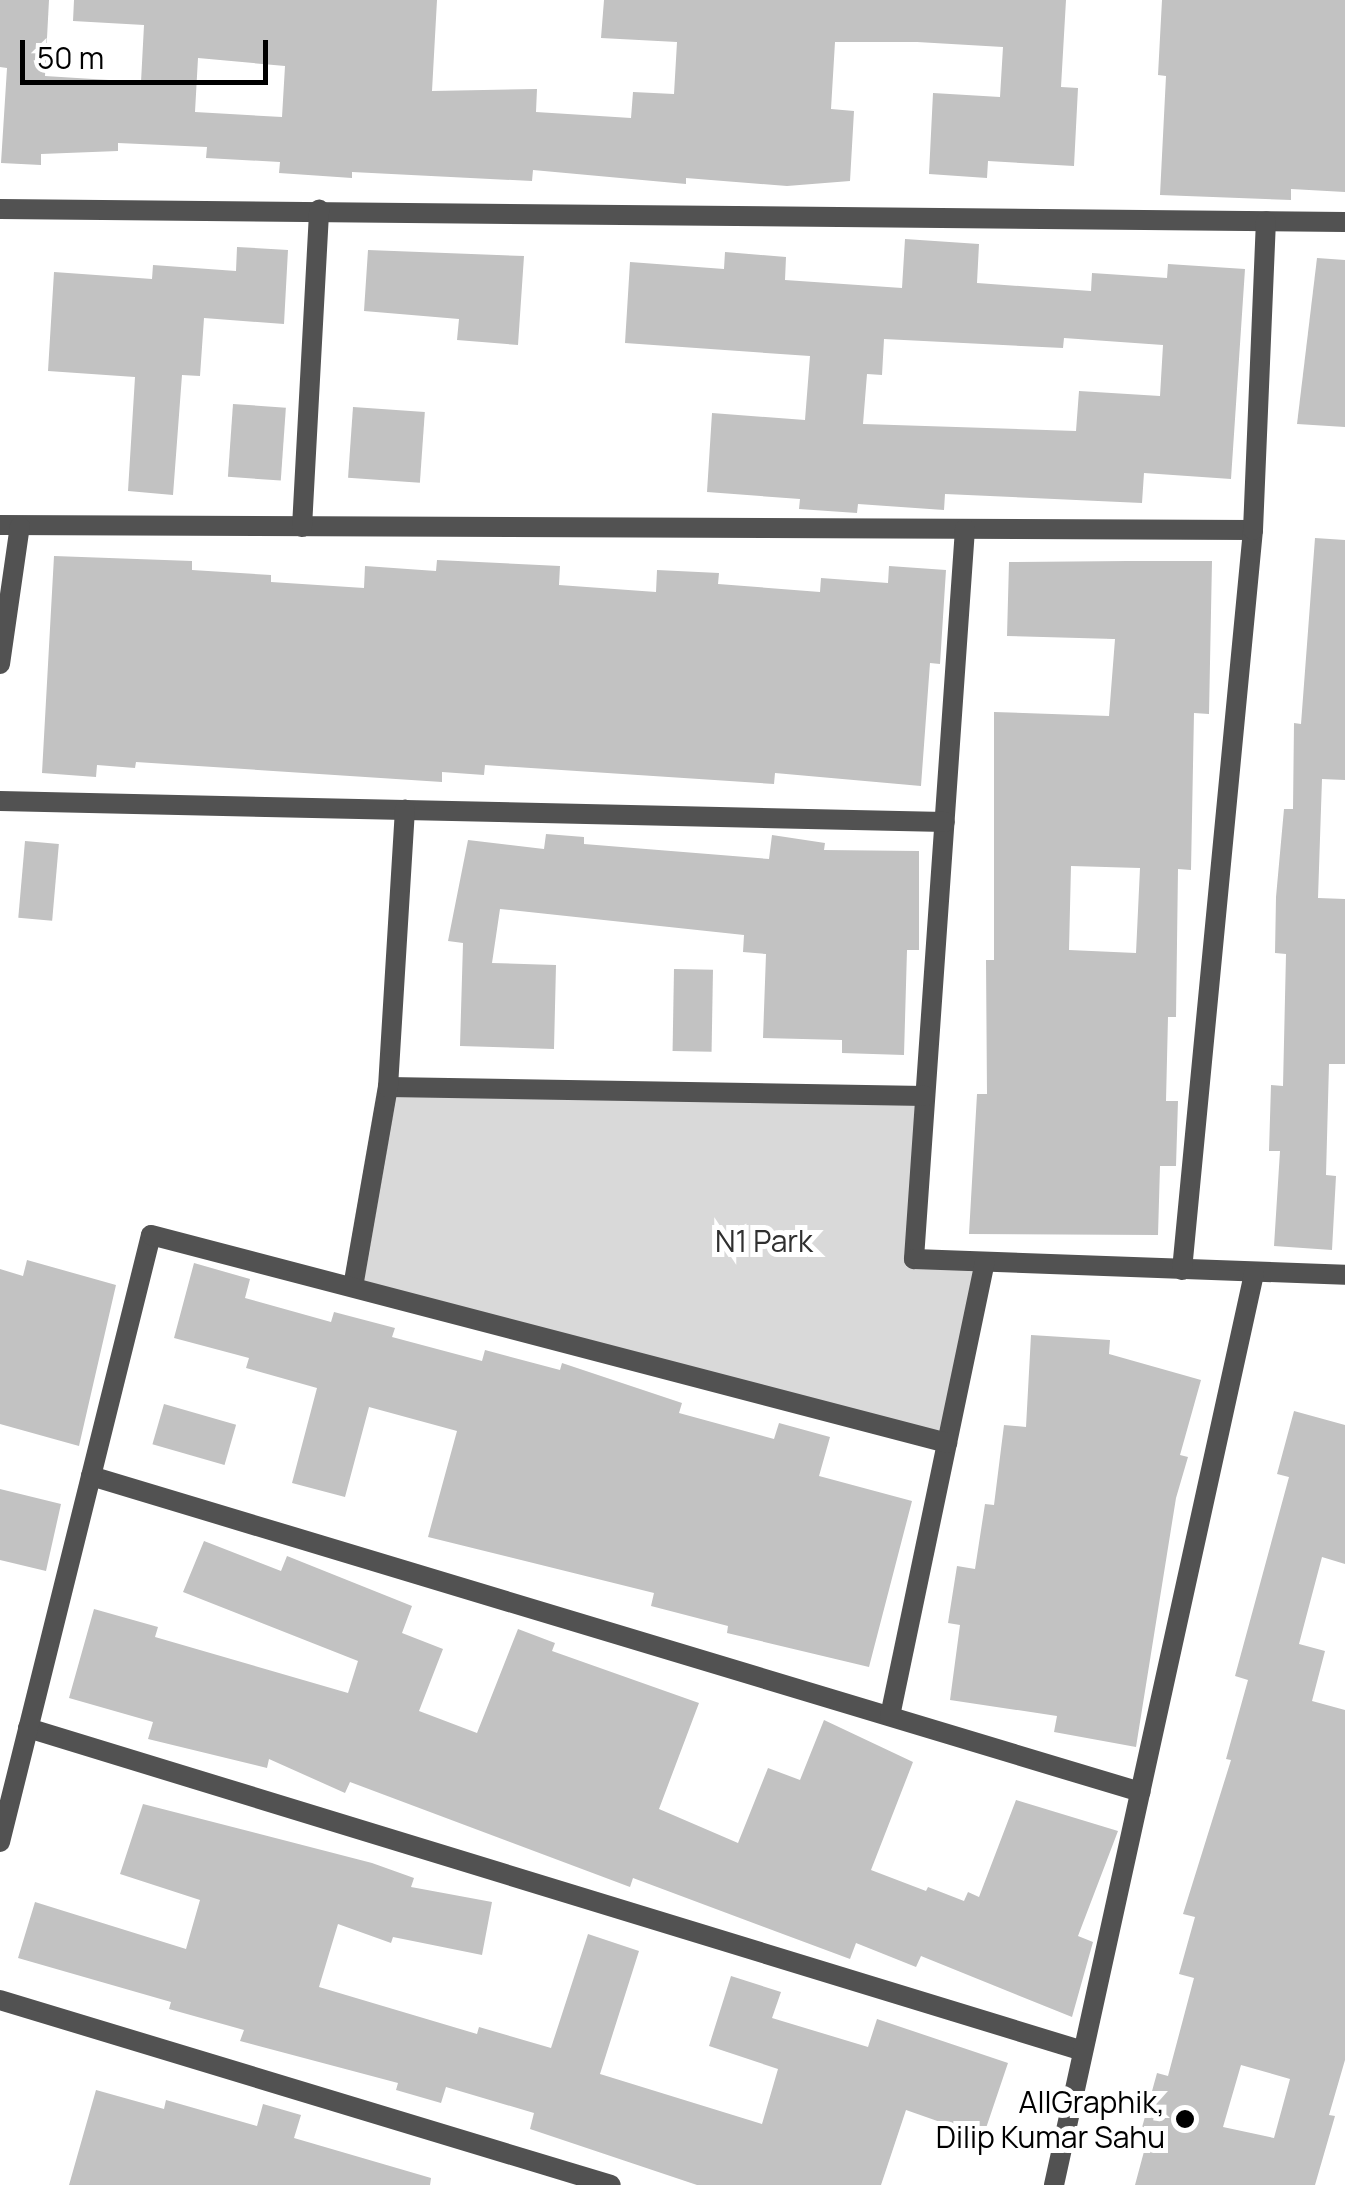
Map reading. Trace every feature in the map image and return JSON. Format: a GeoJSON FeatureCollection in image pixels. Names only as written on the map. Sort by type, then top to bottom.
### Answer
{"type":"FeatureCollection","features":[{"type":"Feature","properties":{"kind":"street"},"geometry":{"type":"LineString","coordinates":[[0,209],[319,209],[1345,222]]}},
{"type":"Feature","properties":{"kind":"street"},"geometry":{"type":"LineString","coordinates":[[302,527],[319,209]]}},
{"type":"Feature","properties":{"kind":"street"},"geometry":{"type":"LineString","coordinates":[[1182,1270],[1253,530],[1266,221]]}},
{"type":"Feature","properties":{"kind":"street"},"geometry":{"type":"LineString","coordinates":[[0,664],[10,525],[1253,530]]}},
{"type":"Feature","properties":{"kind":"street"},"geometry":{"type":"LineString","coordinates":[[965,529],[914,1258],[1345,1275]]}},
{"type":"Feature","properties":{"kind":"street"},"geometry":{"type":"LineString","coordinates":[[0,801],[944,822]]}},
{"type":"Feature","properties":{"kind":"street"},"geometry":{"type":"LineString","coordinates":[[354,1287],[388,1087],[405,810]]}},
{"type":"Feature","properties":{"kind":"street"},"geometry":{"type":"LineString","coordinates":[[388,1087],[925,1096]]}},
{"type":"Feature","properties":{"kind":"street"},"geometry":{"type":"LineString","coordinates":[[0,1842],[151,1235],[947,1443]]}},
{"type":"Feature","properties":{"kind":"street"},"geometry":{"type":"LineString","coordinates":[[890,1716],[985,1263]]}},
{"type":"Feature","properties":{"kind":"street"},"geometry":{"type":"LineString","coordinates":[[1054,2185],[1254,1274]]}},
{"type":"Feature","properties":{"kind":"street"},"geometry":{"type":"LineString","coordinates":[[91,1476],[1140,1792]]}},
{"type":"Feature","properties":{"kind":"street"},"geometry":{"type":"LineString","coordinates":[[28,1728],[1083,2050]]}},
{"type":"Feature","properties":{"kind":"street"},"geometry":{"type":"LineString","coordinates":[[0,2000],[611,2185]]}},
{"type":"Feature","properties":{"kind":"green space","name":"N1 Park"},"geometry":{"type":"Polygon","coordinates":[[[388,1087],[925,1096],[914,1258],[985,1263],[947,1443],[353,1287],[388,1087]]]}},
{"type":"Feature","properties":{"kind":"building"},"geometry":{"type":"Polygon","coordinates":[[[0,0],[49,0],[45,76],[141,82],[144,25],[73,21],[74,0],[437,0],[432,91],[537,89],[536,112],[631,118],[633,92],[674,94],[677,42],[601,38],[604,0],[1066,0],[1061,87],[1078,88],[1074,166],[988,161],[987,178],[929,174],[933,93],[1000,97],[1003,47],[835,42],[831,109],[854,111],[850,181],[787,186],[686,178],[686,184],[533,170],[532,181],[352,172],[352,178],[279,173],[280,162],[206,158],[207,147],[118,143],[118,151],[41,154],[41,165],[1,163],[7,68],[0,67],[0,0]],[[198,58],[195,112],[282,117],[285,66],[198,58]]]}},
{"type":"Feature","properties":{"kind":"building"},"geometry":{"type":"Polygon","coordinates":[[[1162,0],[1345,0],[1345,192],[1291,189],[1291,200],[1160,195],[1166,76],[1158,75],[1162,0]]]}},
{"type":"Feature","properties":{"kind":"building"},"geometry":{"type":"Polygon","coordinates":[[[905,239],[979,244],[977,283],[1091,291],[1092,273],[1167,278],[1168,264],[1245,269],[1231,479],[1144,473],[1142,503],[945,494],[944,510],[858,504],[857,513],[799,509],[800,499],[707,492],[712,413],[805,420],[810,356],[625,343],[630,262],[724,269],[725,252],[786,257],[785,280],[902,288],[905,239]],[[1064,338],[1063,348],[884,339],[882,375],[867,374],[863,424],[1076,431],[1079,391],[1160,396],[1163,345],[1064,338]]]}},
{"type":"Feature","properties":{"kind":"building"},"geometry":{"type":"Polygon","coordinates":[[[237,247],[288,250],[284,324],[204,318],[200,376],[182,375],[173,495],[128,491],[135,377],[48,371],[54,272],[152,279],[153,265],[236,271],[237,247]]]}},
{"type":"Feature","properties":{"kind":"building"},"geometry":{"type":"Polygon","coordinates":[[[368,250],[524,256],[518,345],[457,340],[459,319],[364,311],[368,250]]]}},
{"type":"Feature","properties":{"kind":"building"},"geometry":{"type":"Polygon","coordinates":[[[1317,258],[1345,260],[1345,427],[1297,424],[1317,258]]]}},
{"type":"Feature","properties":{"kind":"building"},"geometry":{"type":"Polygon","coordinates":[[[233,404],[286,408],[281,481],[228,477],[233,404]]]}},
{"type":"Feature","properties":{"kind":"building"},"geometry":{"type":"Polygon","coordinates":[[[353,407],[425,412],[420,483],[348,478],[353,407]]]}},
{"type":"Feature","properties":{"kind":"building"},"geometry":{"type":"Polygon","coordinates":[[[1315,538],[1345,540],[1345,780],[1322,779],[1318,898],[1345,899],[1345,1064],[1329,1064],[1326,1175],[1336,1176],[1332,1250],[1274,1246],[1280,1151],[1269,1151],[1271,1085],[1283,1086],[1286,954],[1275,953],[1276,897],[1284,809],[1293,809],[1294,723],[1301,724],[1315,538]]]}},
{"type":"Feature","properties":{"kind":"building"},"geometry":{"type":"Polygon","coordinates":[[[54,556],[192,561],[192,570],[271,575],[271,582],[364,588],[365,566],[436,571],[437,560],[560,566],[559,585],[656,592],[657,570],[719,573],[718,584],[820,592],[821,578],[888,583],[889,566],[946,570],[940,664],[930,663],[921,786],[775,773],[774,784],[485,765],[484,775],[442,772],[442,782],[136,762],[135,768],[97,765],[96,777],[42,773],[54,556]]]}},
{"type":"Feature","properties":{"kind":"building"},"geometry":{"type":"Polygon","coordinates":[[[1212,561],[1209,714],[1194,713],[1191,870],[1178,869],[1176,1017],[1168,1017],[1166,1101],[1178,1101],[1176,1166],[1160,1166],[1158,1235],[969,1234],[977,1094],[987,1094],[986,960],[994,960],[994,712],[1109,716],[1115,639],[1007,636],[1009,562],[1212,561]],[[1071,866],[1069,950],[1136,953],[1140,868],[1071,866]]]}},
{"type":"Feature","properties":{"kind":"building"},"geometry":{"type":"Polygon","coordinates":[[[546,834],[584,837],[584,844],[769,859],[772,835],[825,843],[824,850],[919,851],[919,950],[907,950],[904,1055],[842,1053],[842,1040],[763,1038],[766,954],[743,952],[744,935],[500,909],[492,963],[556,965],[554,1049],[460,1046],[463,943],[448,941],[468,840],[544,849],[546,834]]]}},
{"type":"Feature","properties":{"kind":"building"},"geometry":{"type":"Polygon","coordinates":[[[25,841],[59,844],[52,921],[18,918],[25,841]]]}},
{"type":"Feature","properties":{"kind":"building"},"geometry":{"type":"Polygon","coordinates":[[[674,969],[713,970],[712,1052],[673,1051],[674,969]]]}},
{"type":"Feature","properties":{"kind":"building"},"geometry":{"type":"Polygon","coordinates":[[[27,1260],[116,1285],[79,1446],[0,1424],[0,1269],[23,1276],[27,1260]]]}},
{"type":"Feature","properties":{"kind":"building"},"geometry":{"type":"Polygon","coordinates":[[[194,1263],[250,1279],[245,1298],[331,1322],[334,1312],[395,1328],[392,1337],[482,1361],[485,1350],[560,1370],[562,1363],[682,1403],[679,1413],[774,1439],[779,1423],[830,1437],[819,1476],[912,1501],[869,1667],[727,1633],[728,1626],[651,1606],[654,1593],[428,1537],[457,1431],[369,1407],[345,1497],[292,1483],[317,1388],[246,1368],[249,1358],[174,1338],[194,1263]]]}},
{"type":"Feature","properties":{"kind":"building"},"geometry":{"type":"Polygon","coordinates":[[[1031,1335],[1110,1340],[1109,1354],[1201,1380],[1180,1455],[1188,1457],[1176,1498],[1136,1747],[1054,1732],[1057,1716],[950,1700],[960,1625],[948,1623],[957,1566],[975,1569],[985,1504],[994,1505],[1004,1425],[1026,1427],[1031,1335]]]}},
{"type":"Feature","properties":{"kind":"building"},"geometry":{"type":"Polygon","coordinates":[[[164,1404],[236,1425],[225,1465],[152,1444],[164,1404]]]}},
{"type":"Feature","properties":{"kind":"building"},"geometry":{"type":"Polygon","coordinates":[[[1294,1411],[1345,1425],[1345,1564],[1322,1557],[1299,1644],[1325,1651],[1312,1701],[1345,1710],[1345,2060],[1329,2115],[1335,2116],[1315,2185],[1135,2185],[1146,2144],[1138,2142],[1157,2073],[1168,2076],[1194,1978],[1179,1974],[1195,1917],[1183,1914],[1231,1760],[1226,1759],[1248,1680],[1235,1676],[1289,1477],[1277,1474],[1294,1411]],[[1241,2065],[1223,2127],[1274,2138],[1290,2079],[1241,2065]]]}},
{"type":"Feature","properties":{"kind":"building"},"geometry":{"type":"Polygon","coordinates":[[[0,1489],[61,1504],[46,1571],[0,1560],[0,1489]]]}},
{"type":"Feature","properties":{"kind":"building"},"geometry":{"type":"Polygon","coordinates":[[[204,1541],[281,1571],[287,1556],[412,1606],[402,1633],[443,1649],[419,1711],[477,1733],[518,1629],[555,1643],[552,1651],[699,1703],[659,1809],[738,1843],[768,1768],[800,1780],[824,1720],[913,1762],[871,1870],[926,1891],[928,1887],[964,1901],[968,1892],[979,1897],[1016,1800],[1118,1831],[1078,1936],[1093,1942],[1072,2017],[921,1956],[916,1967],[856,1943],[850,1959],[633,1878],[630,1887],[350,1782],[345,1793],[269,1759],[267,1768],[148,1739],[153,1722],[69,1698],[94,1609],[158,1627],[155,1637],[348,1693],[358,1661],[183,1592],[204,1541]]]}},
{"type":"Feature","properties":{"kind":"building"},"geometry":{"type":"Polygon","coordinates":[[[143,1804],[372,1863],[414,1878],[411,1887],[492,1902],[482,1955],[393,1937],[391,1943],[338,1924],[319,1987],[477,2034],[479,2027],[551,2048],[588,1934],[639,1951],[600,2074],[762,2124],[778,2069],[709,2046],[731,1976],[781,1992],[772,2018],[868,2047],[877,2019],[1008,2063],[983,2137],[906,2110],[881,2185],[697,2185],[530,2129],[534,2113],[446,2087],[441,2103],[396,2090],[398,2083],[240,2041],[244,2030],[169,2009],[171,2002],[18,1958],[35,1902],[186,1949],[200,1900],[120,1874],[143,1804]]]}},
{"type":"Feature","properties":{"kind":"building"},"geometry":{"type":"Polygon","coordinates":[[[96,2090],[164,2109],[166,2100],[257,2126],[263,2104],[301,2115],[294,2138],[431,2178],[430,2185],[69,2185],[96,2090]]]}},
{"type":"Feature","properties":{"kind":"place","name":"AllGraphik, Dilip Kumar Sahu"},"geometry":{"type":"Point","coordinates":[1185,2119]}}]}
